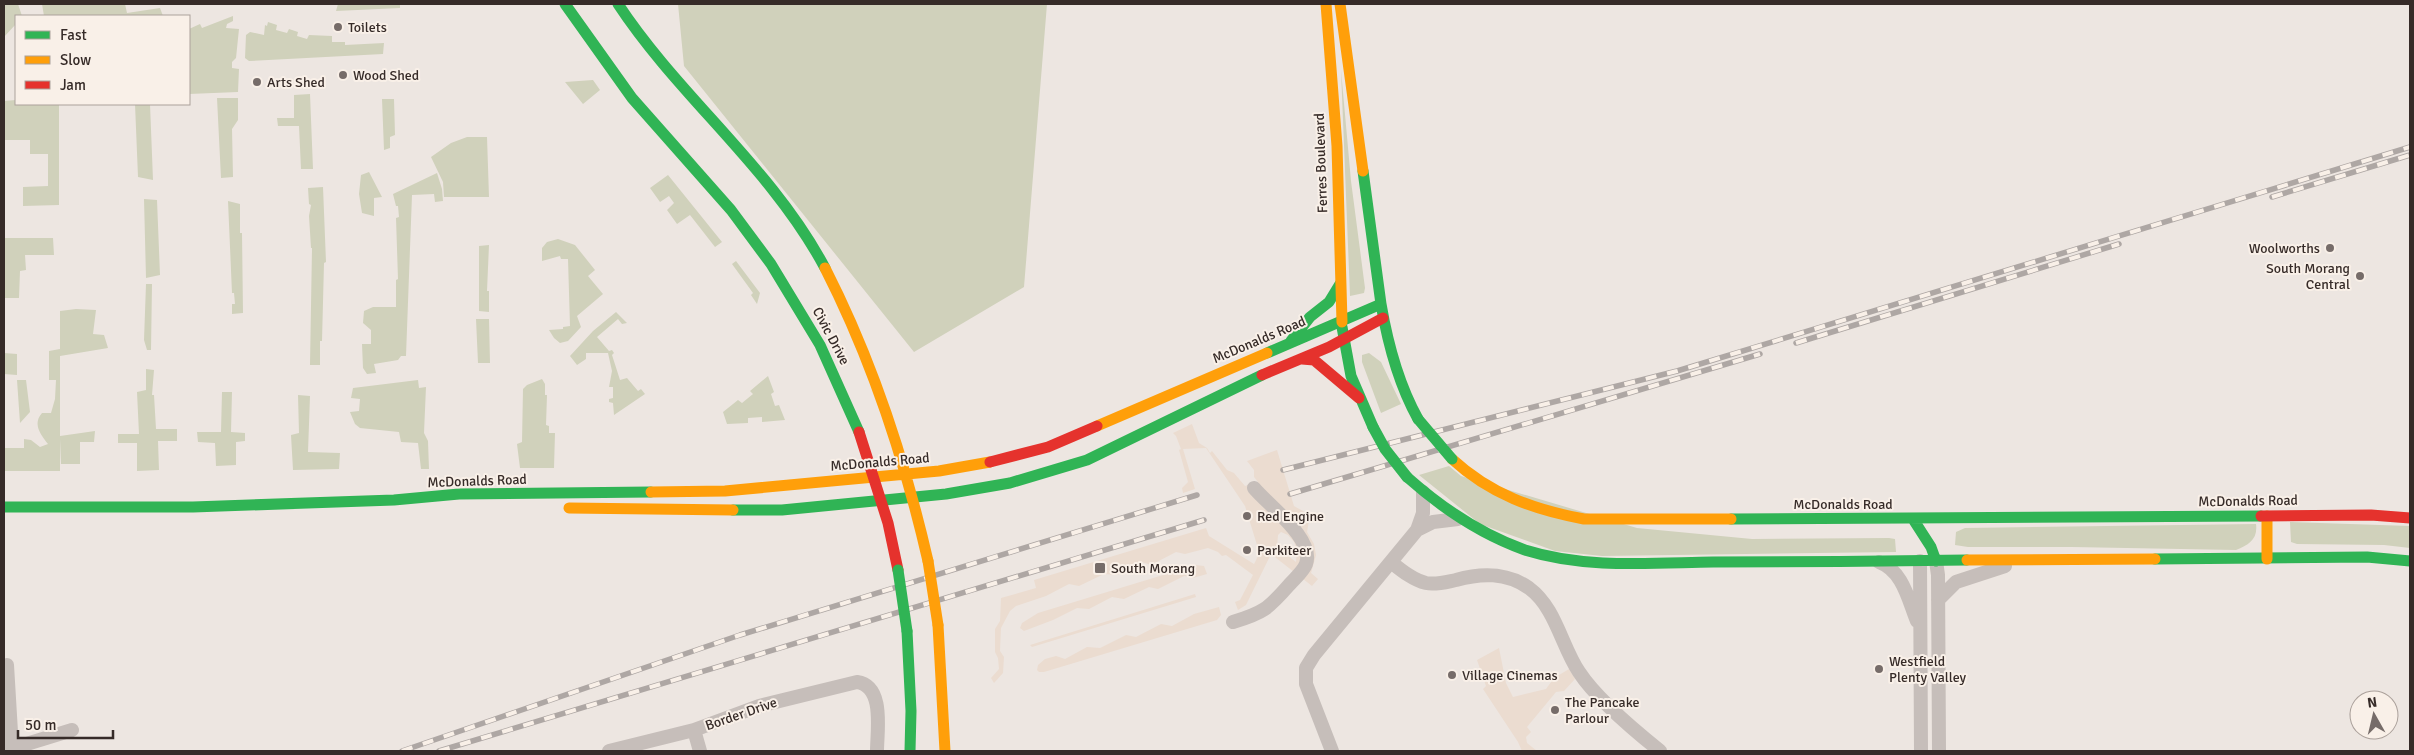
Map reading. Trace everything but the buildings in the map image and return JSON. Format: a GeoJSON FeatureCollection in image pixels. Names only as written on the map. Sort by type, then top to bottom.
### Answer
{"type":"FeatureCollection","features":[{"type":"Feature","properties":{"kind":"main road","name":"Civic Drive"},"geometry":{"type":"LineString","coordinates":[[566,4],[617,80],[742,224],[786,287],[834,372],[859,430],[875,477],[898,570],[907,631],[911,711],[910,751]]}},
{"type":"Feature","properties":{"kind":"main road","name":"Civic Drive"},"geometry":{"type":"LineString","coordinates":[[618,4],[666,70],[776,193],[816,250],[843,300],[856,329],[906,474],[928,561],[938,624],[945,751]]}},
{"type":"Feature","properties":{"kind":"main road","name":"Ferres Boulevard"},"geometry":{"type":"LineString","coordinates":[[1326,4],[1337,146],[1342,322]]}},
{"type":"Feature","properties":{"kind":"main road"},"geometry":{"type":"LineString","coordinates":[[1340,4],[1381,304]]}},
{"type":"Feature","properties":{"kind":"main road"},"geometry":{"type":"LineString","coordinates":[[1291,341],[1310,317],[1330,302],[1340,284]]}},
{"type":"Feature","properties":{"kind":"main road","name":"McDonalds Road"},"geometry":{"type":"LineString","coordinates":[[4,507],[193,507],[394,500],[459,494],[725,491],[906,474],[986,463],[1048,447],[1153,404],[1291,341],[1342,322],[1381,304],[1387,345],[1397,376],[1418,419],[1452,459],[1479,481],[1518,503],[1539,511],[1584,519],[1913,519],[2371,515],[2410,518]]}},
{"type":"Feature","properties":{"kind":"main road"},"geometry":{"type":"LineString","coordinates":[[559,508],[753,510],[882,501],[992,487],[1075,464],[1271,371],[1344,340],[1383,318]]}},
{"type":"Feature","properties":{"kind":"main road"},"geometry":{"type":"LineString","coordinates":[[1342,322],[1352,376],[1361,400],[1385,449],[1407,477],[1458,519],[1510,545],[1568,561],[1614,563],[2367,557],[2410,560]]}},
{"type":"Feature","properties":{"kind":"main road"},"geometry":{"type":"LineString","coordinates":[[1302,359],[1314,360],[1322,365],[1361,400]]}},
{"type":"Feature","properties":{"kind":"main road","name":"McDonalds Road"},"geometry":{"type":"LineString","coordinates":[[4,495],[134,496],[242,504]]}},
{"type":"Feature","properties":{"kind":"main road","name":"McDonalds Road"},"geometry":{"type":"LineString","coordinates":[[394,500],[464,506]]}},
{"type":"Feature","properties":{"kind":"main road"},"geometry":{"type":"LineString","coordinates":[[2267,516],[2267,559]]}},
{"type":"Feature","properties":{"kind":"main road"},"geometry":{"type":"LineString","coordinates":[[1913,519],[1920,561]]}},
{"type":"Feature","properties":{"kind":"main road"},"geometry":{"type":"LineString","coordinates":[[1913,519],[1932,547],[1936,561]]}},
{"type":"Feature","properties":{"kind":"street"},"geometry":{"type":"LineString","coordinates":[[1233,622],[1268,609],[1306,564],[1306,548],[1302,539],[1254,488]]}},
{"type":"Feature","properties":{"kind":"street"},"geometry":{"type":"LineString","coordinates":[[1332,751],[1308,690],[1305,678],[1306,668],[1310,659],[1417,530],[1423,513],[1423,492]]}},
{"type":"Feature","properties":{"kind":"street"},"geometry":{"type":"LineString","coordinates":[[1417,530],[1434,522],[1458,519]]}},
{"type":"Feature","properties":{"kind":"street"},"geometry":{"type":"LineString","coordinates":[[1938,600],[1956,582],[1979,573],[2028,560]]}},
{"type":"Feature","properties":{"kind":"street"},"geometry":{"type":"LineString","coordinates":[[1878,561],[1888,565],[1898,576],[1920,629]]}},
{"type":"Feature","properties":{"kind":"street"},"geometry":{"type":"LineString","coordinates":[[1920,561],[1921,751]]}},
{"type":"Feature","properties":{"kind":"street"},"geometry":{"type":"LineString","coordinates":[[1936,561],[1939,751]]}},
{"type":"Feature","properties":{"kind":"street"},"geometry":{"type":"LineString","coordinates":[[1390,562],[1413,578],[1429,584],[1484,574],[1506,578],[1529,589],[1541,600],[1551,614],[1565,648],[1588,684],[1660,751]]}},
{"type":"Feature","properties":{"kind":"street"},"geometry":{"type":"LineString","coordinates":[[7,665],[8,750],[72,730]]}},
{"type":"Feature","properties":{"kind":"street","name":"Border Drive"},"geometry":{"type":"LineString","coordinates":[[610,751],[694,730],[759,706],[851,682],[861,682],[870,689],[876,704],[877,751]]}},
{"type":"Feature","properties":{"kind":"street"},"geometry":{"type":"LineString","coordinates":[[694,730],[700,751]]}},
{"type":"Feature","properties":{"kind":"green space"},"geometry":{"type":"Polygon","coordinates":[[[4,4],[18,4],[22,15],[15,15],[15,25],[4,37],[4,4]]]}},
{"type":"Feature","properties":{"kind":"green space"},"geometry":{"type":"Polygon","coordinates":[[[42,4],[125,4],[127,13],[160,8],[163,15],[44,15],[42,4]]]}},
{"type":"Feature","properties":{"kind":"green space"},"geometry":{"type":"Polygon","coordinates":[[[338,4],[400,4],[400,8],[336,11],[338,4]]]}},
{"type":"Feature","properties":{"kind":"green space"},"geometry":{"type":"Polygon","coordinates":[[[678,4],[1047,4],[1024,287],[914,352],[684,66],[678,4]]]}},
{"type":"Feature","properties":{"kind":"green space"},"geometry":{"type":"Polygon","coordinates":[[[233,16],[233,21],[227,24],[226,28],[239,29],[236,58],[232,62],[232,68],[239,69],[238,92],[190,94],[190,29],[200,24],[202,28],[233,16]]]}},
{"type":"Feature","properties":{"kind":"green space"},"geometry":{"type":"Polygon","coordinates":[[[268,22],[277,25],[276,30],[287,33],[289,29],[298,32],[297,36],[307,39],[309,35],[332,36],[332,42],[345,42],[345,45],[384,43],[383,54],[249,61],[245,58],[246,35],[250,32],[264,35],[265,25],[267,26],[268,22]]]}},
{"type":"Feature","properties":{"kind":"green space"},"geometry":{"type":"Polygon","coordinates":[[[1341,70],[1351,181],[1365,288],[1364,293],[1350,296],[1341,70]]]}},
{"type":"Feature","properties":{"kind":"green space"},"geometry":{"type":"Polygon","coordinates":[[[593,80],[600,90],[583,104],[565,82],[593,80]]]}},
{"type":"Feature","properties":{"kind":"green space"},"geometry":{"type":"Polygon","coordinates":[[[310,94],[313,169],[301,169],[299,126],[278,126],[277,118],[294,118],[294,95],[310,94]]]}},
{"type":"Feature","properties":{"kind":"green space"},"geometry":{"type":"Polygon","coordinates":[[[217,98],[238,98],[238,120],[232,129],[233,177],[221,178],[217,98]]]}},
{"type":"Feature","properties":{"kind":"green space"},"geometry":{"type":"Polygon","coordinates":[[[382,99],[394,99],[395,135],[390,137],[390,148],[384,150],[382,99]]]}},
{"type":"Feature","properties":{"kind":"green space"},"geometry":{"type":"Polygon","coordinates":[[[15,100],[15,105],[59,105],[59,205],[23,206],[23,187],[48,186],[48,154],[30,154],[30,140],[4,140],[4,101],[15,100]]]}},
{"type":"Feature","properties":{"kind":"green space"},"geometry":{"type":"Polygon","coordinates":[[[135,105],[150,105],[153,180],[138,177],[135,105]]]}},
{"type":"Feature","properties":{"kind":"green space"},"geometry":{"type":"Polygon","coordinates":[[[467,137],[487,137],[489,197],[444,197],[443,182],[431,157],[451,143],[467,137]]]}},
{"type":"Feature","properties":{"kind":"green space"},"geometry":{"type":"Polygon","coordinates":[[[369,172],[382,197],[374,198],[374,216],[362,213],[359,194],[361,175],[369,172]]]}},
{"type":"Feature","properties":{"kind":"green space"},"geometry":{"type":"Polygon","coordinates":[[[437,173],[442,189],[443,201],[435,202],[434,194],[412,195],[406,356],[401,356],[398,360],[374,364],[376,373],[367,374],[363,368],[362,344],[371,344],[371,330],[363,323],[364,311],[373,307],[396,307],[396,280],[398,279],[396,218],[399,217],[398,206],[396,206],[393,194],[437,173]]]}},
{"type":"Feature","properties":{"kind":"green space"},"geometry":{"type":"Polygon","coordinates":[[[668,175],[722,242],[715,247],[690,215],[677,224],[667,210],[674,203],[669,196],[660,202],[650,188],[668,175]]]}},
{"type":"Feature","properties":{"kind":"green space"},"geometry":{"type":"Polygon","coordinates":[[[323,187],[326,262],[324,263],[322,341],[320,341],[320,365],[310,365],[312,248],[309,216],[311,205],[309,204],[308,188],[323,187]]]}},
{"type":"Feature","properties":{"kind":"green space"},"geometry":{"type":"Polygon","coordinates":[[[144,199],[157,200],[160,275],[146,278],[144,199]]]}},
{"type":"Feature","properties":{"kind":"green space"},"geometry":{"type":"Polygon","coordinates":[[[228,201],[240,204],[240,233],[242,233],[243,313],[232,314],[232,304],[235,304],[234,293],[232,293],[228,201]]]}},
{"type":"Feature","properties":{"kind":"green space"},"geometry":{"type":"Polygon","coordinates":[[[4,238],[53,238],[54,255],[25,255],[26,270],[20,271],[19,298],[4,298],[4,238]]]}},
{"type":"Feature","properties":{"kind":"green space"},"geometry":{"type":"Polygon","coordinates":[[[558,239],[575,245],[595,270],[588,276],[603,294],[577,316],[581,327],[568,341],[560,343],[549,330],[563,329],[563,327],[570,326],[568,259],[561,259],[560,256],[542,261],[542,248],[547,242],[558,239]]]}},
{"type":"Feature","properties":{"kind":"green space"},"geometry":{"type":"Polygon","coordinates":[[[489,245],[487,291],[489,291],[489,312],[479,311],[479,246],[489,245]]]}},
{"type":"Feature","properties":{"kind":"green space"},"geometry":{"type":"Polygon","coordinates":[[[736,261],[760,293],[757,304],[751,295],[753,293],[732,264],[736,261]]]}},
{"type":"Feature","properties":{"kind":"green space"},"geometry":{"type":"Polygon","coordinates":[[[146,284],[152,284],[151,350],[147,350],[144,340],[146,284]]]}},
{"type":"Feature","properties":{"kind":"green space"},"geometry":{"type":"Polygon","coordinates":[[[76,309],[96,310],[93,334],[104,335],[108,348],[60,356],[60,436],[95,431],[94,442],[80,442],[80,464],[61,464],[60,439],[60,471],[4,471],[4,448],[24,448],[24,439],[31,440],[40,447],[48,444],[40,433],[38,421],[42,413],[51,413],[55,399],[56,380],[49,380],[49,351],[60,349],[60,311],[76,309]]]}},
{"type":"Feature","properties":{"kind":"green space"},"geometry":{"type":"Polygon","coordinates":[[[616,312],[627,323],[622,324],[618,319],[597,337],[609,351],[612,350],[614,353],[612,355],[620,380],[627,378],[638,391],[641,389],[645,394],[614,415],[613,403],[609,402],[609,399],[613,398],[613,387],[609,387],[612,371],[608,353],[586,353],[586,359],[577,365],[570,356],[593,331],[616,312]]]}},
{"type":"Feature","properties":{"kind":"green space"},"geometry":{"type":"Polygon","coordinates":[[[476,319],[489,319],[490,363],[478,363],[476,319]]]}},
{"type":"Feature","properties":{"kind":"green space"},"geometry":{"type":"Polygon","coordinates":[[[4,353],[17,354],[17,375],[4,374],[4,353]]]}},
{"type":"Feature","properties":{"kind":"green space"},"geometry":{"type":"Polygon","coordinates":[[[1369,353],[1381,362],[1401,404],[1381,413],[1362,362],[1362,355],[1369,353]]]}},
{"type":"Feature","properties":{"kind":"green space"},"geometry":{"type":"Polygon","coordinates":[[[146,369],[154,370],[152,395],[154,395],[156,429],[177,429],[177,441],[158,441],[159,470],[137,471],[137,443],[118,443],[118,434],[139,434],[137,392],[146,390],[146,369]]]}},
{"type":"Feature","properties":{"kind":"green space"},"geometry":{"type":"Polygon","coordinates":[[[768,376],[774,392],[771,394],[775,406],[779,405],[785,420],[762,422],[762,417],[748,418],[748,423],[727,424],[723,412],[738,400],[742,403],[753,394],[750,391],[768,376]]]}},
{"type":"Feature","properties":{"kind":"green space"},"geometry":{"type":"Polygon","coordinates":[[[542,379],[545,384],[545,395],[547,395],[546,425],[549,426],[549,433],[555,433],[554,468],[520,468],[517,444],[522,442],[523,389],[527,385],[542,379]]]}},
{"type":"Feature","properties":{"kind":"green space"},"geometry":{"type":"Polygon","coordinates":[[[17,380],[26,380],[30,412],[20,423],[17,380]]]}},
{"type":"Feature","properties":{"kind":"green space"},"geometry":{"type":"Polygon","coordinates":[[[418,380],[419,388],[426,387],[424,433],[428,441],[429,469],[421,469],[418,443],[401,442],[399,432],[360,428],[355,424],[350,412],[359,411],[360,399],[351,398],[353,388],[418,380]]]}},
{"type":"Feature","properties":{"kind":"green space"},"geometry":{"type":"Polygon","coordinates":[[[222,392],[232,392],[231,432],[245,433],[245,441],[236,442],[236,465],[216,466],[215,443],[198,442],[197,432],[221,432],[222,392]]]}},
{"type":"Feature","properties":{"kind":"green space"},"geometry":{"type":"Polygon","coordinates":[[[298,395],[310,396],[308,452],[340,453],[339,469],[293,470],[291,435],[299,433],[298,395]]]}},
{"type":"Feature","properties":{"kind":"green space"},"geometry":{"type":"Polygon","coordinates":[[[1449,466],[1461,476],[1637,528],[1752,539],[1889,538],[1895,539],[1896,552],[1602,556],[1555,551],[1480,524],[1419,475],[1449,466]]]}},
{"type":"Feature","properties":{"kind":"green space"},"geometry":{"type":"Polygon","coordinates":[[[2290,522],[2410,526],[2410,548],[2384,545],[2297,544],[2291,542],[2290,522]]]}},
{"type":"Feature","properties":{"kind":"green space"},"geometry":{"type":"Polygon","coordinates":[[[2256,524],[2256,534],[2252,541],[2236,550],[1968,547],[1955,545],[1956,532],[1965,528],[2256,524]]]}},
{"type":"Feature","properties":{"kind":"shaded area"},"geometry":{"type":"Polygon","coordinates":[[[1192,424],[1199,443],[1207,448],[1210,453],[1212,451],[1227,470],[1234,473],[1245,486],[1258,482],[1254,477],[1254,470],[1247,461],[1277,450],[1294,506],[1310,515],[1307,532],[1314,544],[1316,555],[1311,573],[1318,579],[1312,586],[1271,554],[1246,605],[1238,610],[1235,602],[1240,600],[1253,575],[1226,555],[1222,556],[1208,548],[1185,554],[1176,552],[1151,565],[1142,562],[1117,575],[1104,574],[1079,586],[1069,584],[1046,596],[1016,606],[1010,611],[1001,628],[1000,651],[1004,657],[1003,673],[994,683],[991,678],[999,669],[998,658],[995,652],[995,629],[1000,621],[1001,598],[1036,588],[1034,580],[1206,528],[1209,536],[1254,564],[1261,550],[1257,545],[1245,506],[1206,448],[1183,449],[1195,489],[1183,493],[1182,488],[1188,482],[1179,450],[1181,449],[1173,433],[1192,424]],[[1281,532],[1278,535],[1277,547],[1296,562],[1297,550],[1294,542],[1288,535],[1281,532]]]}},
{"type":"Feature","properties":{"kind":"shaded area"},"geometry":{"type":"Polygon","coordinates":[[[1196,565],[1204,566],[1207,574],[1193,578],[1184,576],[1158,589],[1149,587],[1124,599],[1112,597],[1089,609],[1077,608],[1024,631],[1020,628],[1022,623],[1038,613],[1196,565]]]}},
{"type":"Feature","properties":{"kind":"shaded area"},"geometry":{"type":"Polygon","coordinates":[[[1195,594],[1196,597],[1032,647],[1030,645],[1195,594]]]}},
{"type":"Feature","properties":{"kind":"shaded area"},"geometry":{"type":"Polygon","coordinates":[[[1219,607],[1221,615],[1217,620],[1044,672],[1037,670],[1038,665],[1045,659],[1056,656],[1065,659],[1087,647],[1100,648],[1126,635],[1136,637],[1161,624],[1172,626],[1194,614],[1219,607]]]}},
{"type":"Feature","properties":{"kind":"shaded area"},"geometry":{"type":"Polygon","coordinates":[[[1499,648],[1506,683],[1513,697],[1546,689],[1554,678],[1569,669],[1575,679],[1564,691],[1556,692],[1527,727],[1531,732],[1526,737],[1527,743],[1537,751],[1522,751],[1483,689],[1486,686],[1477,660],[1499,648]]]}},
{"type":"Feature","properties":{"kind":"railway"},"geometry":{"type":"LineString","coordinates":[[1283,470],[1677,371],[2410,147]]}},
{"type":"Feature","properties":{"kind":"railway"},"geometry":{"type":"LineString","coordinates":[[2272,197],[2410,155]]}},
{"type":"Feature","properties":{"kind":"railway"},"geometry":{"type":"LineString","coordinates":[[1796,343],[2119,244]]}},
{"type":"Feature","properties":{"kind":"railway"},"geometry":{"type":"LineString","coordinates":[[1290,494],[1760,354]]}},
{"type":"Feature","properties":{"kind":"railway"},"geometry":{"type":"LineString","coordinates":[[402,751],[740,635],[1197,495]]}},
{"type":"Feature","properties":{"kind":"railway"},"geometry":{"type":"LineString","coordinates":[[439,751],[1204,520]]}},
{"type":"Feature","properties":{"kind":"traffic: fast"},"geometry":{"type":"LineString","coordinates":[[565,4],[632,98],[731,210],[771,264],[820,345],[859,432]]}},
{"type":"Feature","properties":{"kind":"traffic: fast"},"geometry":{"type":"LineString","coordinates":[[618,4],[669,71],[753,165],[779,198],[825,268]]}},
{"type":"Feature","properties":{"kind":"traffic: fast"},"geometry":{"type":"LineString","coordinates":[[1363,171],[1381,304]]}},
{"type":"Feature","properties":{"kind":"traffic: fast"},"geometry":{"type":"LineString","coordinates":[[1291,341],[1310,317],[1329,302],[1340,284]]}},
{"type":"Feature","properties":{"kind":"traffic: fast"},"geometry":{"type":"LineString","coordinates":[[1267,353],[1381,304],[1395,363],[1405,392],[1418,419]]}},
{"type":"Feature","properties":{"kind":"traffic: fast"},"geometry":{"type":"LineString","coordinates":[[1342,327],[1351,376],[1373,427]]}},
{"type":"Feature","properties":{"kind":"traffic: fast"},"geometry":{"type":"LineString","coordinates":[[733,510],[782,510],[946,494],[1010,483],[1087,460],[1262,375]]}},
{"type":"Feature","properties":{"kind":"traffic: fast"},"geometry":{"type":"LineString","coordinates":[[1418,419],[1452,459]]}},
{"type":"Feature","properties":{"kind":"traffic: fast"},"geometry":{"type":"LineString","coordinates":[[1373,427],[1385,449],[1407,477]]}},
{"type":"Feature","properties":{"kind":"traffic: fast"},"geometry":{"type":"LineString","coordinates":[[1407,477],[1434,500],[1463,520],[1508,544],[1548,556],[1571,560],[1618,564],[1967,560]]}},
{"type":"Feature","properties":{"kind":"traffic: fast"},"geometry":{"type":"LineString","coordinates":[[4,507],[193,507],[394,500],[459,494],[651,492]]}},
{"type":"Feature","properties":{"kind":"traffic: fast"},"geometry":{"type":"LineString","coordinates":[[1731,519],[2261,516]]}},
{"type":"Feature","properties":{"kind":"traffic: fast"},"geometry":{"type":"LineString","coordinates":[[1913,519],[1931,547],[1936,561]]}},
{"type":"Feature","properties":{"kind":"traffic: fast"},"geometry":{"type":"LineString","coordinates":[[2155,559],[2367,557],[2410,561]]}},
{"type":"Feature","properties":{"kind":"traffic: fast"},"geometry":{"type":"LineString","coordinates":[[898,570],[907,631]]}},
{"type":"Feature","properties":{"kind":"traffic: fast"},"geometry":{"type":"LineString","coordinates":[[907,631],[911,711],[910,751]]}},
{"type":"Feature","properties":{"kind":"traffic: slow"},"geometry":{"type":"LineString","coordinates":[[1326,4],[1337,146],[1342,322]]}},
{"type":"Feature","properties":{"kind":"traffic: slow"},"geometry":{"type":"LineString","coordinates":[[1340,4],[1363,171]]}},
{"type":"Feature","properties":{"kind":"traffic: slow"},"geometry":{"type":"LineString","coordinates":[[825,268],[858,339],[886,412],[909,486],[928,561]]}},
{"type":"Feature","properties":{"kind":"traffic: slow"},"geometry":{"type":"LineString","coordinates":[[1097,426],[1267,353]]}},
{"type":"Feature","properties":{"kind":"traffic: slow"},"geometry":{"type":"LineString","coordinates":[[1452,459],[1482,482],[1514,499],[1548,511],[1584,519],[1731,519]]}},
{"type":"Feature","properties":{"kind":"traffic: slow"},"geometry":{"type":"LineString","coordinates":[[651,492],[725,491],[939,471],[990,462]]}},
{"type":"Feature","properties":{"kind":"traffic: slow"},"geometry":{"type":"LineString","coordinates":[[569,508],[733,510]]}},
{"type":"Feature","properties":{"kind":"traffic: slow"},"geometry":{"type":"LineString","coordinates":[[2267,516],[2267,559]]}},
{"type":"Feature","properties":{"kind":"traffic: slow"},"geometry":{"type":"LineString","coordinates":[[1967,560],[2155,559]]}},
{"type":"Feature","properties":{"kind":"traffic: slow"},"geometry":{"type":"LineString","coordinates":[[928,561],[938,625]]}},
{"type":"Feature","properties":{"kind":"traffic: slow"},"geometry":{"type":"LineString","coordinates":[[938,625],[945,751]]}},
{"type":"Feature","properties":{"kind":"traffic: jam"},"geometry":{"type":"LineString","coordinates":[[1262,375],[1329,347],[1383,318]]}},
{"type":"Feature","properties":{"kind":"traffic: jam"},"geometry":{"type":"LineString","coordinates":[[1302,359],[1314,360],[1359,398]]}},
{"type":"Feature","properties":{"kind":"traffic: jam"},"geometry":{"type":"LineString","coordinates":[[990,462],[1048,447],[1097,426]]}},
{"type":"Feature","properties":{"kind":"traffic: jam"},"geometry":{"type":"LineString","coordinates":[[859,432],[888,523],[898,570]]}},
{"type":"Feature","properties":{"kind":"traffic: jam"},"geometry":{"type":"LineString","coordinates":[[2261,516],[2371,515],[2410,518]]}},
{"type":"Feature","properties":{"kind":"place","name":"Toilets"},"geometry":{"type":"Point","coordinates":[338,27]}},
{"type":"Feature","properties":{"kind":"place","name":"Wood Shed"},"geometry":{"type":"Point","coordinates":[343,75]}},
{"type":"Feature","properties":{"kind":"place","name":"Arts Shed"},"geometry":{"type":"Point","coordinates":[257,82]}},
{"type":"Feature","properties":{"kind":"place","name":"Woolworths"},"geometry":{"type":"Point","coordinates":[2330,248]}},
{"type":"Feature","properties":{"kind":"place","name":"South Morang Central"},"geometry":{"type":"Point","coordinates":[2360,276]}},
{"type":"Feature","properties":{"kind":"place","name":"Red Engine"},"geometry":{"type":"Point","coordinates":[1247,516]}},
{"type":"Feature","properties":{"kind":"place","name":"Parkiteer"},"geometry":{"type":"Point","coordinates":[1247,550]}},
{"type":"Feature","properties":{"kind":"place","name":"South Morang"},"geometry":{"type":"Point","coordinates":[1100,568]}},
{"type":"Feature","properties":{"kind":"place","name":"Westfield Plenty Valley"},"geometry":{"type":"Point","coordinates":[1879,669]}},
{"type":"Feature","properties":{"kind":"place","name":"Village Cinemas"},"geometry":{"type":"Point","coordinates":[1452,675]}},
{"type":"Feature","properties":{"kind":"place","name":"The Pancake Parlour"},"geometry":{"type":"Point","coordinates":[1555,710]}}]}
